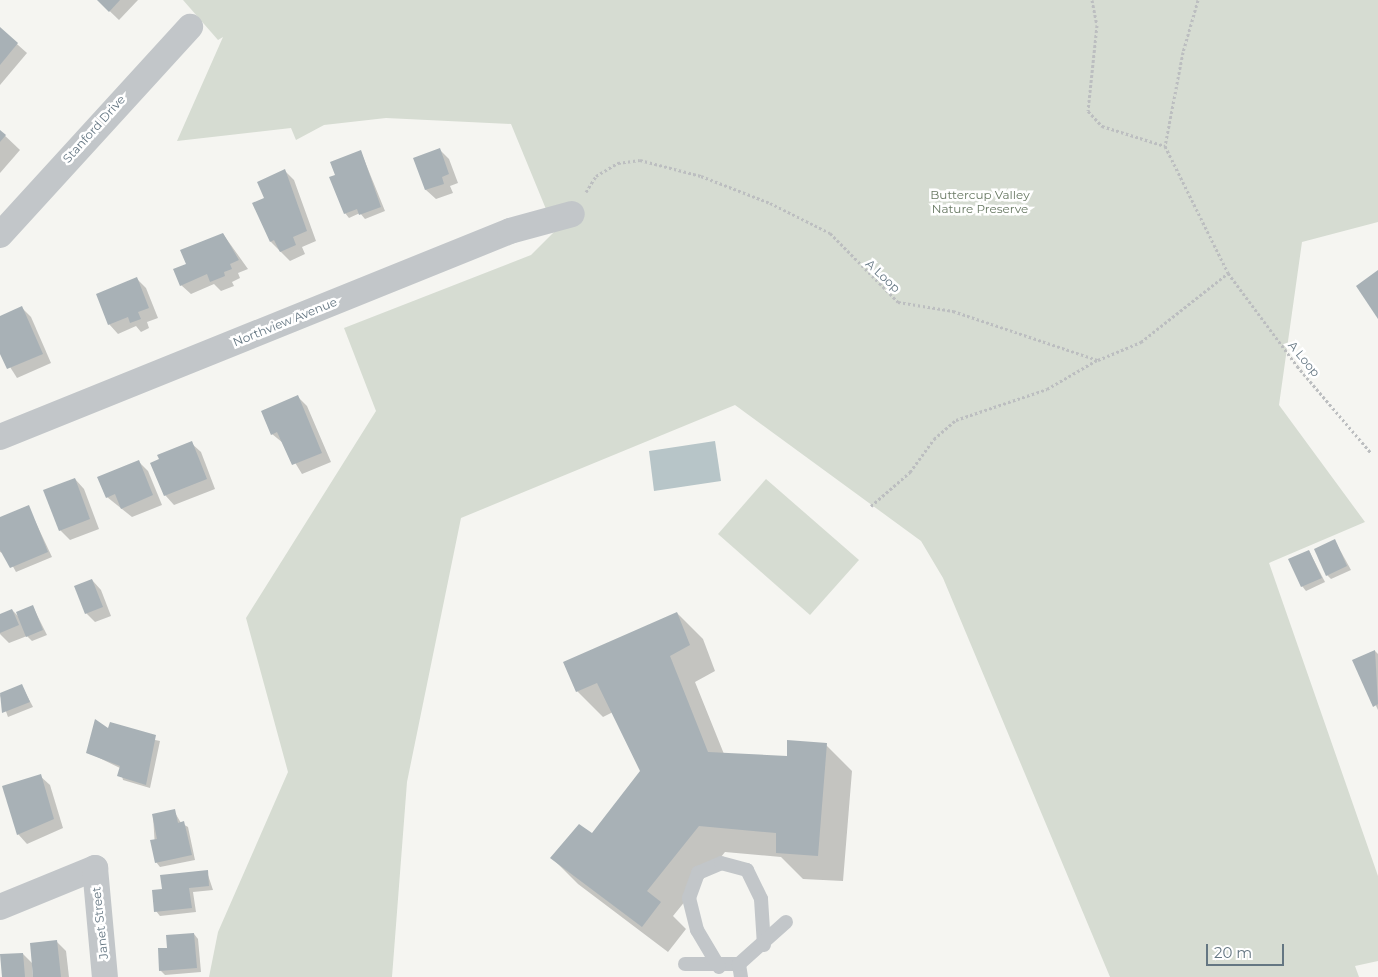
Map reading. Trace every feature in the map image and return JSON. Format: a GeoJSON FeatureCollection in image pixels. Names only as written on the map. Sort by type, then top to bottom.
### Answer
{"type":"FeatureCollection","features":[{"type":"Feature","properties":{"kind":"street","name":"Stanford Drive"},"geometry":{"type":"LineString","coordinates":[[0,235],[190,27]]}},
{"type":"Feature","properties":{"kind":"street","name":"Northview Avenue"},"geometry":{"type":"LineString","coordinates":[[0,437],[510,230],[572,214]]}},
{"type":"Feature","properties":{"kind":"street","name":"Janet Street"},"geometry":{"type":"LineString","coordinates":[[0,907],[95,868],[105,977]]}},
{"type":"Feature","properties":{"kind":"lane"},"geometry":{"type":"LineString","coordinates":[[719,967],[697,930],[689,898],[698,873],[721,863],[747,870],[761,899],[764,945]]}},
{"type":"Feature","properties":{"kind":"lane"},"geometry":{"type":"LineString","coordinates":[[685,964],[740,971],[786,922]]}},
{"type":"Feature","properties":{"kind":"path"},"geometry":{"type":"LineString","coordinates":[[1092,0],[1098,25],[1088,111],[1102,126],[1165,146],[1182,52],[1198,0]]}},
{"type":"Feature","properties":{"kind":"path","name":"A Loop"},"geometry":{"type":"LineString","coordinates":[[1165,146],[1228,273],[1297,366],[1371,453]]}},
{"type":"Feature","properties":{"kind":"path","name":"A Loop"},"geometry":{"type":"LineString","coordinates":[[572,214],[596,176],[618,163],[640,160],[701,176],[770,202],[830,233],[898,302],[953,311],[1098,360]]}},
{"type":"Feature","properties":{"kind":"path"},"geometry":{"type":"LineString","coordinates":[[872,506],[910,472],[934,439],[956,420],[1047,390],[1098,360],[1141,342],[1228,273]]}},
{"type":"Feature","properties":{"kind":"green space","name":"Buttercup Valley Nature Preserve"},"geometry":{"type":"Polygon","coordinates":[[[183,0],[1378,0],[1378,222],[1302,242],[1279,405],[1365,522],[1269,563],[1378,876],[1378,961],[1355,966],[1359,977],[1110,977],[943,578],[921,541],[735,405],[461,518],[407,782],[392,977],[209,977],[218,932],[288,772],[246,618],[376,411],[344,328],[531,255],[555,231],[511,124],[386,118],[324,125],[296,140],[291,128],[177,141],[223,37],[218,40],[183,0]]]}},
{"type":"Feature","properties":{"kind":"green space"},"geometry":{"type":"Polygon","coordinates":[[[766,479],[859,560],[810,615],[718,534],[766,479]]]}},
{"type":"Feature","properties":{"kind":"shaded area"},"geometry":{"type":"Polygon","coordinates":[[[715,441],[721,481],[654,491],[649,451],[715,441]]]}},
{"type":"Feature","properties":{"kind":"building"},"geometry":{"type":"Polygon","coordinates":[[[97,0],[120,0],[109,12],[97,0]]]}},
{"type":"Feature","properties":{"kind":"building"},"geometry":{"type":"Polygon","coordinates":[[[0,27],[18,43],[0,65],[0,27]]]}},
{"type":"Feature","properties":{"kind":"building"},"geometry":{"type":"Polygon","coordinates":[[[0,130],[6,135],[0,142],[0,130]]]}},
{"type":"Feature","properties":{"kind":"building"},"geometry":{"type":"Polygon","coordinates":[[[440,148],[449,174],[442,177],[444,184],[425,190],[413,158],[440,148]]]}},
{"type":"Feature","properties":{"kind":"building"},"geometry":{"type":"Polygon","coordinates":[[[361,150],[381,207],[359,215],[357,209],[344,214],[329,177],[335,175],[330,162],[361,150]]]}},
{"type":"Feature","properties":{"kind":"building"},"geometry":{"type":"Polygon","coordinates":[[[285,169],[307,231],[293,237],[296,245],[280,252],[274,240],[270,242],[252,203],[264,198],[257,182],[285,169]]]}},
{"type":"Feature","properties":{"kind":"building"},"geometry":{"type":"Polygon","coordinates":[[[223,233],[239,260],[230,264],[232,269],[224,272],[225,276],[210,282],[207,274],[180,286],[173,269],[186,264],[180,250],[223,233]]]}},
{"type":"Feature","properties":{"kind":"building"},"geometry":{"type":"Polygon","coordinates":[[[1378,270],[1378,319],[1356,286],[1378,270]]]}},
{"type":"Feature","properties":{"kind":"building"},"geometry":{"type":"Polygon","coordinates":[[[137,277],[149,308],[138,312],[141,319],[130,323],[128,317],[108,325],[96,294],[137,277]]]}},
{"type":"Feature","properties":{"kind":"building"},"geometry":{"type":"Polygon","coordinates":[[[22,306],[43,354],[7,369],[0,354],[0,316],[22,306]]]}},
{"type":"Feature","properties":{"kind":"building"},"geometry":{"type":"Polygon","coordinates":[[[298,395],[322,453],[292,465],[277,432],[271,435],[261,411],[298,395]]]}},
{"type":"Feature","properties":{"kind":"building"},"geometry":{"type":"Polygon","coordinates":[[[192,441],[207,479],[164,496],[150,463],[159,459],[157,455],[192,441]]]}},
{"type":"Feature","properties":{"kind":"building"},"geometry":{"type":"Polygon","coordinates":[[[139,460],[153,495],[121,509],[115,494],[106,498],[97,477],[139,460]]]}},
{"type":"Feature","properties":{"kind":"building"},"geometry":{"type":"Polygon","coordinates":[[[75,478],[90,519],[59,531],[43,490],[75,478]]]}},
{"type":"Feature","properties":{"kind":"building"},"geometry":{"type":"Polygon","coordinates":[[[29,505],[48,552],[10,568],[0,550],[0,517],[29,505]]]}},
{"type":"Feature","properties":{"kind":"building"},"geometry":{"type":"Polygon","coordinates":[[[1335,539],[1347,566],[1326,576],[1314,549],[1335,539]]]}},
{"type":"Feature","properties":{"kind":"building"},"geometry":{"type":"Polygon","coordinates":[[[1309,550],[1322,578],[1301,587],[1288,559],[1309,550]]]}},
{"type":"Feature","properties":{"kind":"building"},"geometry":{"type":"Polygon","coordinates":[[[92,579],[103,607],[85,614],[74,586],[92,579]]]}},
{"type":"Feature","properties":{"kind":"building"},"geometry":{"type":"Polygon","coordinates":[[[33,605],[43,630],[26,637],[16,612],[33,605]]]}},
{"type":"Feature","properties":{"kind":"building"},"geometry":{"type":"Polygon","coordinates":[[[12,609],[19,625],[0,633],[0,614],[12,609]]]}},
{"type":"Feature","properties":{"kind":"building"},"geometry":{"type":"Polygon","coordinates":[[[677,612],[690,645],[670,656],[708,752],[787,756],[787,740],[827,743],[818,856],[776,853],[776,833],[699,826],[647,891],[661,902],[642,927],[550,858],[579,824],[592,833],[640,771],[597,683],[576,692],[563,662],[677,612]]]}},
{"type":"Feature","properties":{"kind":"building"},"geometry":{"type":"Polygon","coordinates":[[[1375,650],[1378,704],[1373,707],[1352,660],[1375,650]]]}},
{"type":"Feature","properties":{"kind":"building"},"geometry":{"type":"Polygon","coordinates":[[[22,684],[30,702],[2,713],[0,693],[22,684]]]}},
{"type":"Feature","properties":{"kind":"building"},"geometry":{"type":"Polygon","coordinates":[[[95,719],[108,728],[110,722],[156,735],[146,785],[117,776],[120,766],[86,753],[95,719]]]}},
{"type":"Feature","properties":{"kind":"building"},"geometry":{"type":"Polygon","coordinates":[[[41,774],[54,819],[17,835],[2,786],[41,774]]]}},
{"type":"Feature","properties":{"kind":"building"},"geometry":{"type":"Polygon","coordinates":[[[175,809],[178,823],[184,821],[192,855],[155,863],[150,840],[157,839],[152,814],[175,809]]]}},
{"type":"Feature","properties":{"kind":"building"},"geometry":{"type":"Polygon","coordinates":[[[208,870],[209,886],[189,888],[192,908],[154,912],[152,890],[162,889],[160,875],[208,870]]]}},
{"type":"Feature","properties":{"kind":"building"},"geometry":{"type":"Polygon","coordinates":[[[194,933],[197,968],[159,971],[158,948],[167,948],[166,935],[194,933]]]}},
{"type":"Feature","properties":{"kind":"building"},"geometry":{"type":"Polygon","coordinates":[[[57,940],[61,977],[33,977],[30,943],[57,940]]]}},
{"type":"Feature","properties":{"kind":"building"},"geometry":{"type":"Polygon","coordinates":[[[23,953],[25,977],[2,977],[0,954],[23,953]]]}}]}
